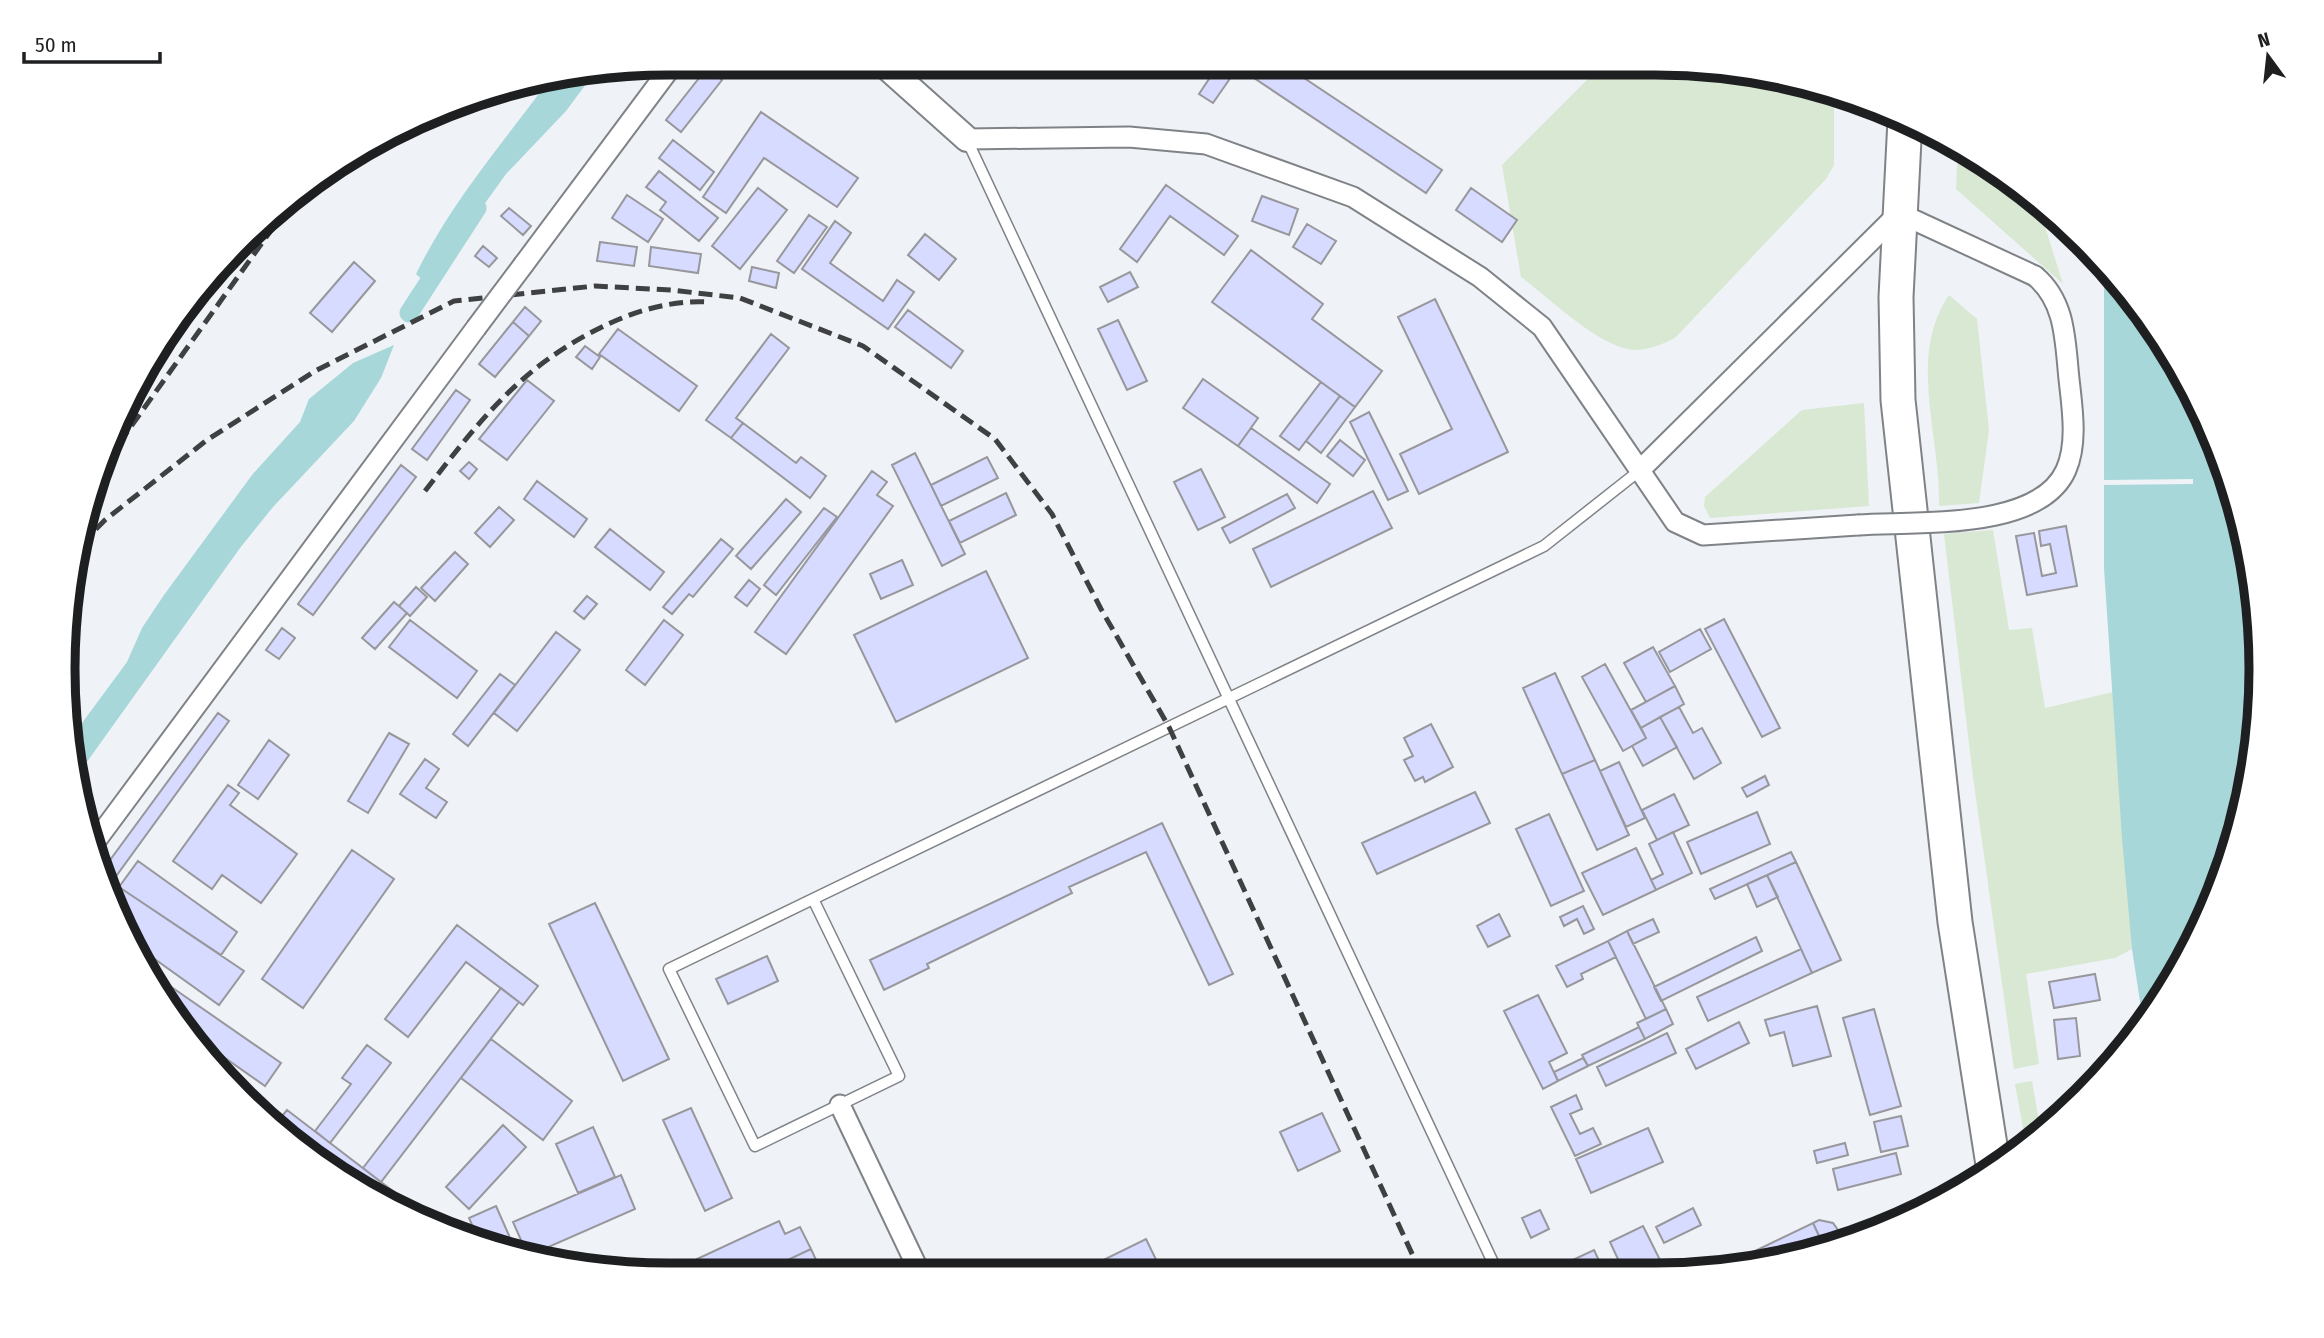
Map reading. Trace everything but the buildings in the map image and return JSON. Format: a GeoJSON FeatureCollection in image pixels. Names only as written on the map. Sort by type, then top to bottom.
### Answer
{"type":"FeatureCollection","features":[{"type":"Feature","properties":{"kind":"highway"},"geometry":{"type":"LineString","coordinates":[[1904,130],[1896,297],[1898,400],[1955,922],[1992,1158]]}},
{"type":"Feature","properties":{"kind":"street"},"geometry":{"type":"LineString","coordinates":[[100,837],[665,75]]}},
{"type":"Feature","properties":{"kind":"street"},"geometry":{"type":"LineString","coordinates":[[895,75],[967,139],[1129,136],[1206,144],[1353,197],[1479,277],[1542,327],[1639,471],[1675,522],[1703,535],[1992,517],[2040,501],[2056,487],[2067,468],[2073,421],[2063,324],[2057,304],[2047,286],[2035,276],[1899,213],[1639,471]]}},
{"type":"Feature","properties":{"kind":"street"},"geometry":{"type":"LineString","coordinates":[[840,1105],[915,1263]]}},
{"type":"Feature","properties":{"kind":"lane"},"geometry":{"type":"LineString","coordinates":[[967,139],[1493,1263]]}},
{"type":"Feature","properties":{"kind":"lane"},"geometry":{"type":"LineString","coordinates":[[813,899],[899,1076],[755,1146],[669,969],[813,899],[1544,546],[1639,471]]}},
{"type":"Feature","properties":{"kind":"green space"},"geometry":{"type":"Polygon","coordinates":[[[1592,75],[1655,75],[1732,80],[1809,95],[1834,103],[1834,165],[1826,179],[1675,338],[1645,349],[1634,350],[1606,341],[1575,321],[1521,277],[1502,165],[1592,75]]]}},
{"type":"Feature","properties":{"kind":"green space"},"geometry":{"type":"Polygon","coordinates":[[[1957,158],[1985,175],[2022,203],[2026,211],[2033,212],[2043,221],[2063,284],[1956,189],[1957,158]]]}},
{"type":"Feature","properties":{"kind":"green space"},"geometry":{"type":"Polygon","coordinates":[[[1949,295],[1977,319],[1989,430],[1979,503],[1939,506],[1928,371],[1930,344],[1937,319],[1949,295]]]}},
{"type":"Feature","properties":{"kind":"green space"},"geometry":{"type":"Polygon","coordinates":[[[1864,403],[1869,506],[1710,518],[1704,506],[1705,497],[1802,410],[1864,403]]]}},
{"type":"Feature","properties":{"kind":"green space"},"geometry":{"type":"Polygon","coordinates":[[[1993,530],[2009,630],[2032,628],[2045,708],[2113,692],[2132,949],[2115,958],[2026,974],[2039,1064],[2014,1069],[1973,777],[1944,534],[1993,530]]]}},
{"type":"Feature","properties":{"kind":"green space"},"geometry":{"type":"Polygon","coordinates":[[[2032,1081],[2039,1121],[2024,1133],[2015,1084],[2032,1081]]]}},
{"type":"Feature","properties":{"kind":"water"},"geometry":{"type":"Polygon","coordinates":[[[589,81],[566,111],[506,174],[427,284],[416,274],[444,223],[542,89],[589,81]]]}},
{"type":"Feature","properties":{"kind":"water"},"geometry":{"type":"Polygon","coordinates":[[[2104,282],[2149,339],[2188,406],[2204,442],[2229,515],[2237,553],[2244,592],[2249,669],[2244,746],[2229,823],[2204,896],[2188,932],[2141,1009],[2132,949],[2122,838],[2104,568],[2104,282]]]}},
{"type":"Feature","properties":{"kind":"water"},"geometry":{"type":"Polygon","coordinates":[[[394,345],[381,378],[354,421],[273,507],[240,548],[84,766],[79,728],[127,662],[142,628],[164,595],[252,475],[300,422],[309,399],[353,363],[394,345]]]}},
{"type":"Feature","properties":{"kind":"pier"},"geometry":{"type":"Polygon","coordinates":[[[2193,479],[2193,484],[2104,485],[2103,480],[2193,479]]]}},
{"type":"Feature","properties":{"kind":"waterway"},"geometry":{"type":"LineString","coordinates":[[409,313],[477,208]]}},
{"type":"Feature","properties":{"kind":"railway"},"geometry":{"type":"LineString","coordinates":[[120,441],[273,227]]}},
{"type":"Feature","properties":{"kind":"railway"},"geometry":{"type":"LineString","coordinates":[[91,534],[207,440],[315,371],[454,301],[595,286],[671,290],[740,298],[863,346],[995,439],[1052,514],[1101,609],[1169,727],[1416,1263]]}},
{"type":"Feature","properties":{"kind":"railway"},"geometry":{"type":"LineString","coordinates":[[425,491],[484,418],[525,377],[549,359],[604,326],[628,316],[667,305],[707,302]]}}]}
